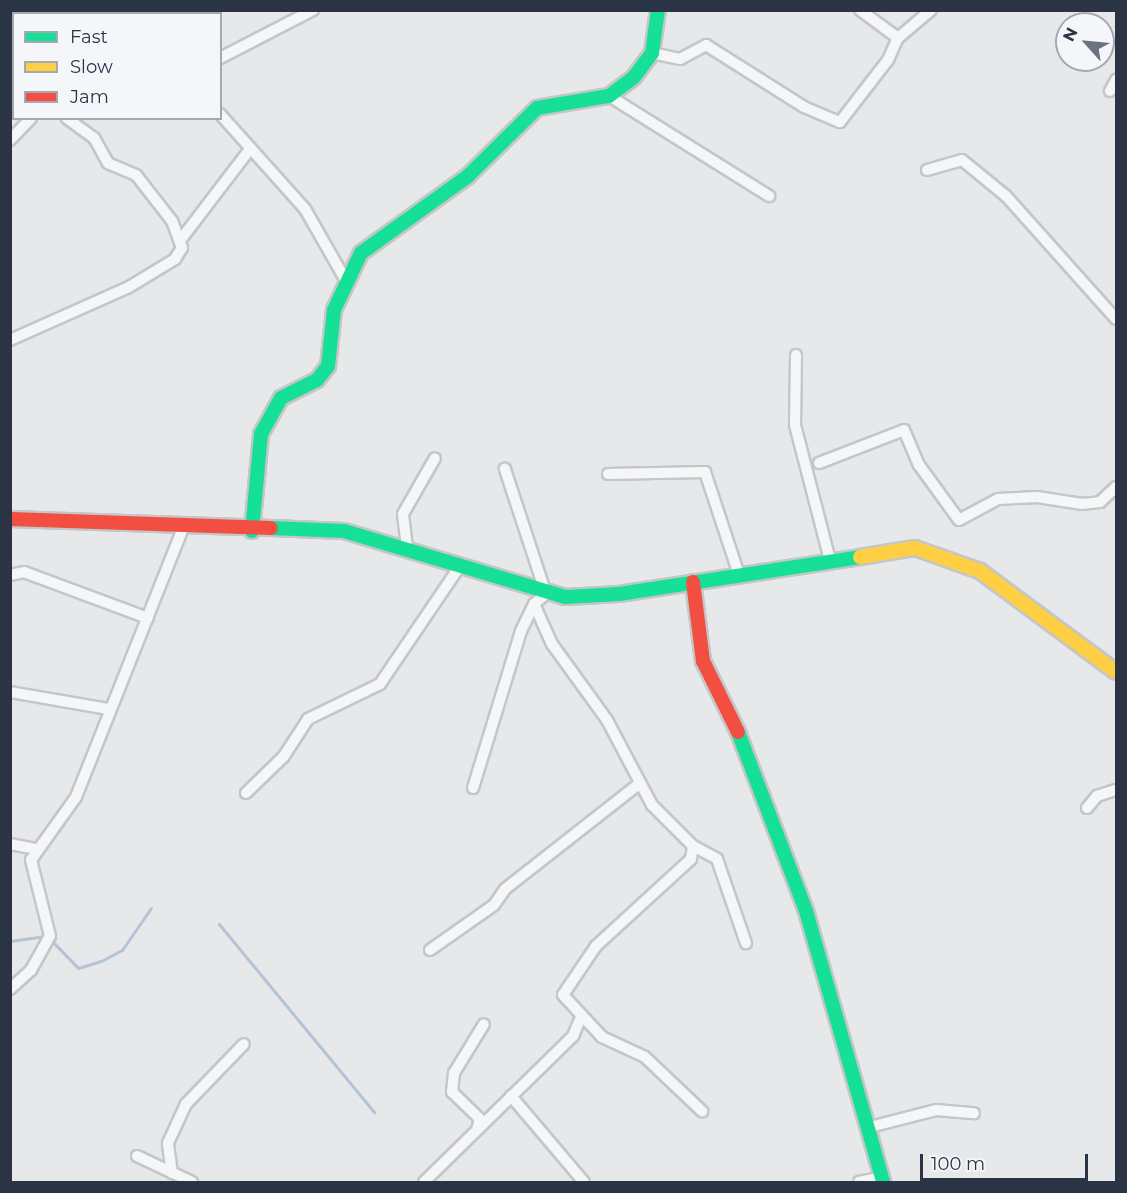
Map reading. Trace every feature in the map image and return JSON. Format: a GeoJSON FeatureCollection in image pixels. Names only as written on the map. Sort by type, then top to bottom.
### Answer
{"type":"FeatureCollection","features":[{"type":"Feature","properties":{"kind":"street"},"geometry":{"type":"LineString","coordinates":[[222,57],[314,10]]}},
{"type":"Feature","properties":{"kind":"street"},"geometry":{"type":"LineString","coordinates":[[252,531],[261,434],[281,398],[317,380],[328,366],[334,310],[346,281],[369,244],[468,176],[537,108],[609,96],[652,53],[658,10]]}},
{"type":"Feature","properties":{"kind":"street"},"geometry":{"type":"LineString","coordinates":[[860,10],[897,38]]}},
{"type":"Feature","properties":{"kind":"street"},"geometry":{"type":"LineString","coordinates":[[652,53],[680,59],[706,45],[804,107],[840,122],[888,60],[897,38],[931,10]]}},
{"type":"Feature","properties":{"kind":"street"},"geometry":{"type":"LineString","coordinates":[[1110,91],[1116,80]]}},
{"type":"Feature","properties":{"kind":"street"},"geometry":{"type":"LineString","coordinates":[[609,96],[769,196]]}},
{"type":"Feature","properties":{"kind":"street"},"geometry":{"type":"LineString","coordinates":[[222,116],[305,209],[346,281]]}},
{"type":"Feature","properties":{"kind":"street"},"geometry":{"type":"LineString","coordinates":[[10,140],[29,120]]}},
{"type":"Feature","properties":{"kind":"street"},"geometry":{"type":"LineString","coordinates":[[69,120],[94,138],[108,164],[136,175],[182,238]]}},
{"type":"Feature","properties":{"kind":"street"},"geometry":{"type":"LineString","coordinates":[[10,340],[89,307],[175,259],[182,238],[250,149]]}},
{"type":"Feature","properties":{"kind":"street"},"geometry":{"type":"LineString","coordinates":[[927,170],[962,160],[1006,196],[1116,319]]}},
{"type":"Feature","properties":{"kind":"street"},"geometry":{"type":"LineString","coordinates":[[796,355],[795,425],[830,560]]}},
{"type":"Feature","properties":{"kind":"street"},"geometry":{"type":"LineString","coordinates":[[819,463],[904,430],[919,465],[959,519],[998,499],[1037,497],[1082,504],[1100,502],[1116,487]]}},
{"type":"Feature","properties":{"kind":"street"},"geometry":{"type":"LineString","coordinates":[[407,547],[402,514],[435,458]]}},
{"type":"Feature","properties":{"kind":"street"},"geometry":{"type":"LineString","coordinates":[[505,469],[546,594]]}},
{"type":"Feature","properties":{"kind":"street"},"geometry":{"type":"LineString","coordinates":[[608,474],[705,472],[739,575]]}},
{"type":"Feature","properties":{"kind":"street"},"geometry":{"type":"LineString","coordinates":[[10,519],[184,525],[252,531],[344,531],[407,547],[546,594],[619,594],[915,548],[955,558],[1012,592],[1115,667]]}},
{"type":"Feature","properties":{"kind":"street"},"geometry":{"type":"LineString","coordinates":[[10,989],[32,970],[50,936],[30,867],[36,849],[69,813],[108,709],[148,618],[184,525]]}},
{"type":"Feature","properties":{"kind":"street"},"geometry":{"type":"LineString","coordinates":[[246,793],[284,756],[308,719],[380,684],[460,566]]}},
{"type":"Feature","properties":{"kind":"street"},"geometry":{"type":"LineString","coordinates":[[10,575],[24,572],[148,618]]}},
{"type":"Feature","properties":{"kind":"street"},"geometry":{"type":"LineString","coordinates":[[693,582],[703,661],[728,705],[786,853],[835,1002],[866,1128],[883,1180],[859,1182]]}},
{"type":"Feature","properties":{"kind":"street"},"geometry":{"type":"LineString","coordinates":[[473,788],[534,604],[546,594]]}},
{"type":"Feature","properties":{"kind":"street"},"geometry":{"type":"LineString","coordinates":[[534,604],[552,644],[607,720],[652,805],[693,846],[717,859],[725,872],[746,943]]}},
{"type":"Feature","properties":{"kind":"street"},"geometry":{"type":"LineString","coordinates":[[10,692],[108,709]]}},
{"type":"Feature","properties":{"kind":"street"},"geometry":{"type":"LineString","coordinates":[[430,950],[494,905],[505,889],[639,784]]}},
{"type":"Feature","properties":{"kind":"street"},"geometry":{"type":"LineString","coordinates":[[1087,808],[1097,796],[1116,790]]}},
{"type":"Feature","properties":{"kind":"street"},"geometry":{"type":"LineString","coordinates":[[10,844],[36,849]]}},
{"type":"Feature","properties":{"kind":"street"},"geometry":{"type":"LineString","coordinates":[[693,846],[691,859],[596,946],[565,989],[565,1000],[611,1044],[645,1057],[702,1111]]}},
{"type":"Feature","properties":{"kind":"street"},"geometry":{"type":"LineString","coordinates":[[424,1182],[573,1036],[581,1017]]}},
{"type":"Feature","properties":{"kind":"street"},"geometry":{"type":"LineString","coordinates":[[477,1131],[480,1119],[452,1092],[454,1073],[484,1024]]}},
{"type":"Feature","properties":{"kind":"street"},"geometry":{"type":"LineString","coordinates":[[172,1173],[168,1143],[186,1104],[244,1044]]}},
{"type":"Feature","properties":{"kind":"street"},"geometry":{"type":"LineString","coordinates":[[511,1096],[584,1182]]}},
{"type":"Feature","properties":{"kind":"street"},"geometry":{"type":"LineString","coordinates":[[866,1128],[936,1110],[974,1113]]}},
{"type":"Feature","properties":{"kind":"street"},"geometry":{"type":"LineString","coordinates":[[136,1156],[191,1182]]}},
{"type":"Feature","properties":{"kind":"waterway"},"geometry":{"type":"LineString","coordinates":[[52,941],[78,968],[101,961],[122,950],[151,908]]}},
{"type":"Feature","properties":{"kind":"waterway"},"geometry":{"type":"LineString","coordinates":[[219,924],[374,1112]]}},
{"type":"Feature","properties":{"kind":"waterway"},"geometry":{"type":"LineString","coordinates":[[10,941],[46,936]]}},
{"type":"Feature","properties":{"kind":"traffic: fast"},"geometry":{"type":"LineString","coordinates":[[252,531],[261,434],[281,398],[317,380],[328,366],[334,310],[361,253],[468,176],[537,108],[609,96],[634,77],[652,53],[658,10]]}},
{"type":"Feature","properties":{"kind":"traffic: fast"},"geometry":{"type":"LineString","coordinates":[[271,528],[344,531],[565,597],[619,594],[860,557]]}},
{"type":"Feature","properties":{"kind":"traffic: fast"},"geometry":{"type":"LineString","coordinates":[[738,732],[806,911],[883,1182]]}},
{"type":"Feature","properties":{"kind":"traffic: slow"},"geometry":{"type":"LineString","coordinates":[[860,557],[915,548],[980,571],[1116,672]]}},
{"type":"Feature","properties":{"kind":"traffic: jam"},"geometry":{"type":"LineString","coordinates":[[10,519],[271,528]]}},
{"type":"Feature","properties":{"kind":"traffic: jam"},"geometry":{"type":"LineString","coordinates":[[693,582],[703,661],[738,732]]}}]}
